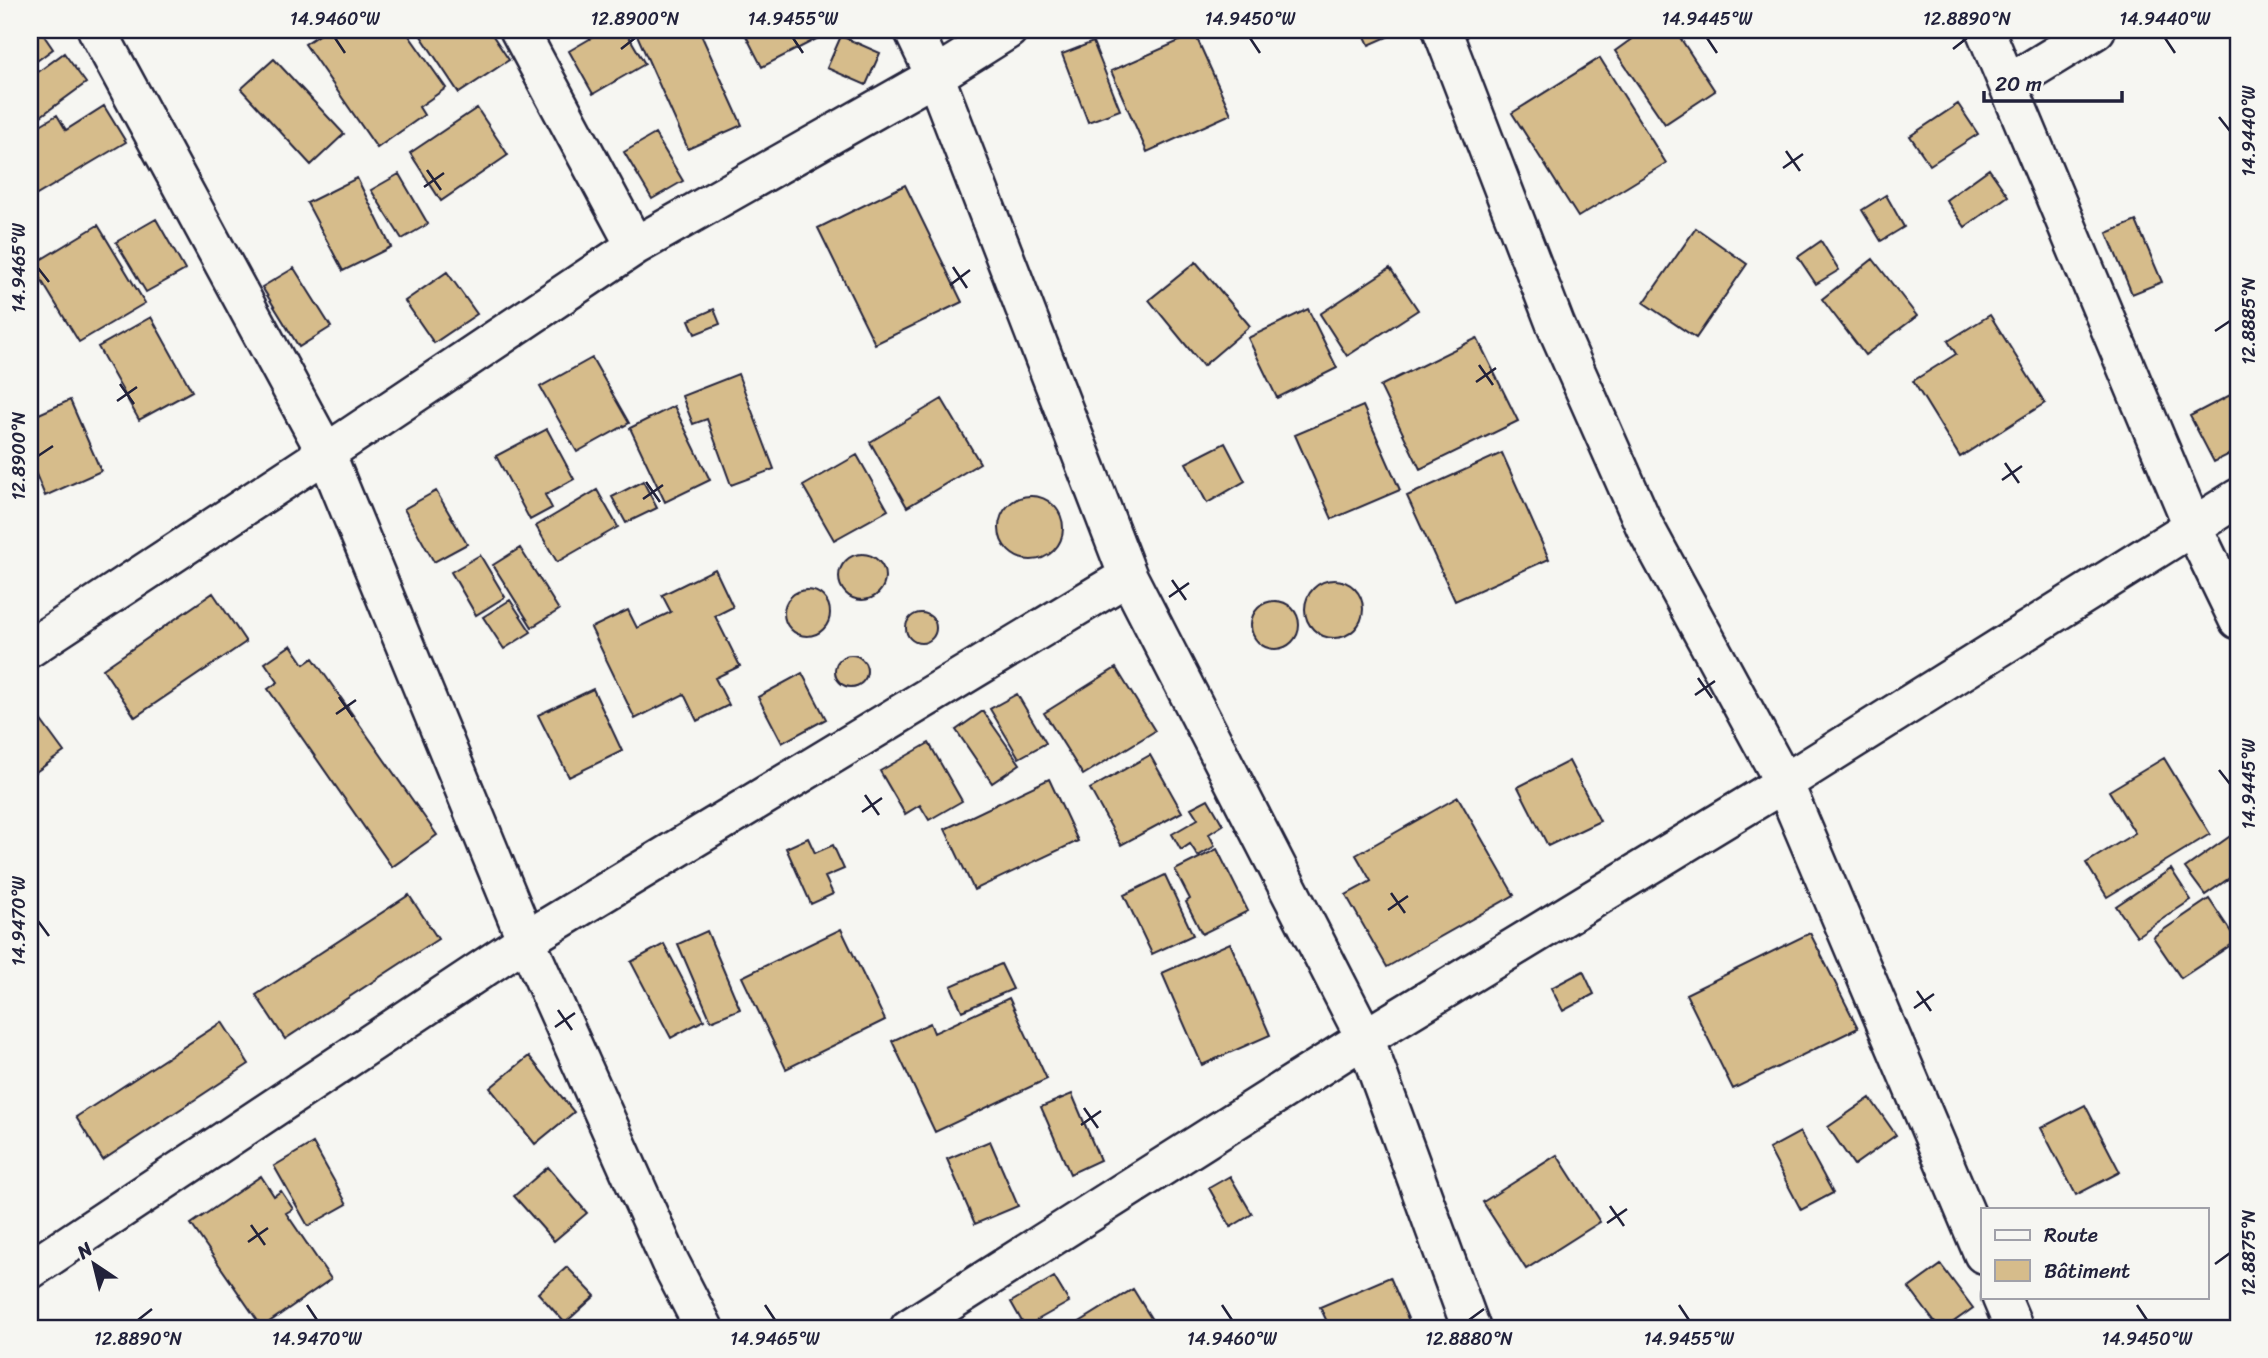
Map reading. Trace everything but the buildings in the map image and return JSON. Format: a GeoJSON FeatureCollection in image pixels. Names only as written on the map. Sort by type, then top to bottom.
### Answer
{"type":"FeatureCollection","features":[{"type":"Feature","properties":{"kind":"street"},"geometry":{"type":"LineString","coordinates":[[97,30],[327,453],[526,940],[670,1262],[704,1328]]}},
{"type":"Feature","properties":{"kind":"street"},"geometry":{"type":"LineString","coordinates":[[519,30],[635,246]]}},
{"type":"Feature","properties":{"kind":"street"},"geometry":{"type":"LineString","coordinates":[[913,30],[935,76],[1128,576],[1365,1038],[1471,1328]]}},
{"type":"Feature","properties":{"kind":"street"},"geometry":{"type":"LineString","coordinates":[[30,648],[635,246],[935,76],[1008,30]]}},
{"type":"Feature","properties":{"kind":"street"},"geometry":{"type":"LineString","coordinates":[[1441,30],[1556,326],[1645,527],[1784,783],[1981,1249]]}},
{"type":"Feature","properties":{"kind":"street"},"geometry":{"type":"LineString","coordinates":[[1985,30],[2193,527],[2238,620]]}},
{"type":"Feature","properties":{"kind":"street"},"geometry":{"type":"LineString","coordinates":[[2008,84],[2096,30]]}},
{"type":"Feature","properties":{"kind":"street"},"geometry":{"type":"LineString","coordinates":[[909,1328],[1365,1038],[1784,783],[2238,498]]}},
{"type":"Feature","properties":{"kind":"street"},"geometry":{"type":"LineString","coordinates":[[30,1270],[526,940],[1128,576]]}},
{"type":"Feature","properties":{"kind":"street"},"geometry":{"type":"LineString","coordinates":[[2001,1298],[2014,1328]]}}]}
